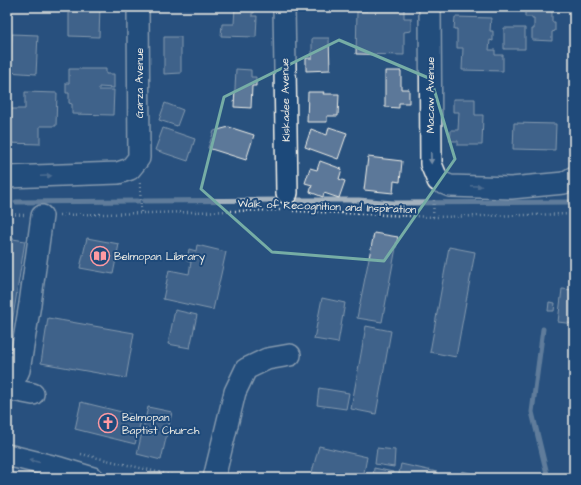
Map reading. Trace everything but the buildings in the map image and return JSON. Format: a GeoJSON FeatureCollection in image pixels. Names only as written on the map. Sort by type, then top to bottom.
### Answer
{"type":"FeatureCollection","features":[{"type":"Feature","properties":{"kind":"street","name":"Garza Avenue"},"geometry":{"type":"LineString","coordinates":[[7,177],[118,173],[130,169],[139,158],[138,7]]}},
{"type":"Feature","properties":{"kind":"street","name":"Kiskadee Avenue"},"geometry":{"type":"LineString","coordinates":[[284,7],[287,193]]}},
{"type":"Feature","properties":{"kind":"street","name":"Macaw Avenue"},"geometry":{"type":"LineString","coordinates":[[430,7],[431,164],[436,189]]}},
{"type":"Feature","properties":{"kind":"street"},"geometry":{"type":"LineString","coordinates":[[436,189],[450,186],[511,188],[564,183],[574,177]]}},
{"type":"Feature","properties":{"kind":"street"},"geometry":{"type":"LineString","coordinates":[[33,394],[8,390],[19,370],[42,216]]}},
{"type":"Feature","properties":{"kind":"street"},"geometry":{"type":"LineString","coordinates":[[214,478],[235,392],[246,369],[267,359],[290,355]]}},
{"type":"Feature","properties":{"kind":"street"},"geometry":{"type":"LineString","coordinates":[[7,455],[59,473],[93,478]]}},
{"type":"Feature","properties":{"kind":"path"},"geometry":{"type":"LineString","coordinates":[[433,217],[436,189]]}},
{"type":"Feature","properties":{"kind":"path","name":"Walk of Recognition and Inspiration"},"geometry":{"type":"LineString","coordinates":[[7,214],[42,216],[287,210],[433,217],[574,214]]}},
{"type":"Feature","properties":{"kind":"path"},"geometry":{"type":"LineString","coordinates":[[76,452],[183,478]]}},
{"type":"Feature","properties":{"kind":"highlighted area"},"geometry":{"type":"Polygon","coordinates":[[[339,40],[431,79],[455,159],[384,261],[272,252],[201,189],[224,97],[339,40]]]}},
{"type":"Feature","properties":{"kind":"waterway"},"geometry":{"type":"LineString","coordinates":[[144,201],[279,200]]}},
{"type":"Feature","properties":{"kind":"waterway"},"geometry":{"type":"LineString","coordinates":[[295,200],[359,200],[393,203],[574,202]]}},
{"type":"Feature","properties":{"kind":"waterway"},"geometry":{"type":"LineString","coordinates":[[16,202],[138,201]]}},
{"type":"Feature","properties":{"kind":"waterway"},"geometry":{"type":"LineString","coordinates":[[543,329],[532,412],[548,478]]}},
{"type":"Feature","properties":{"kind":"place","name":"Belmopan Library"},"geometry":{"type":"Point","coordinates":[100,256]}},
{"type":"Feature","properties":{"kind":"place","name":"Belmopan Baptist Church"},"geometry":{"type":"Point","coordinates":[108,423]}}]}
